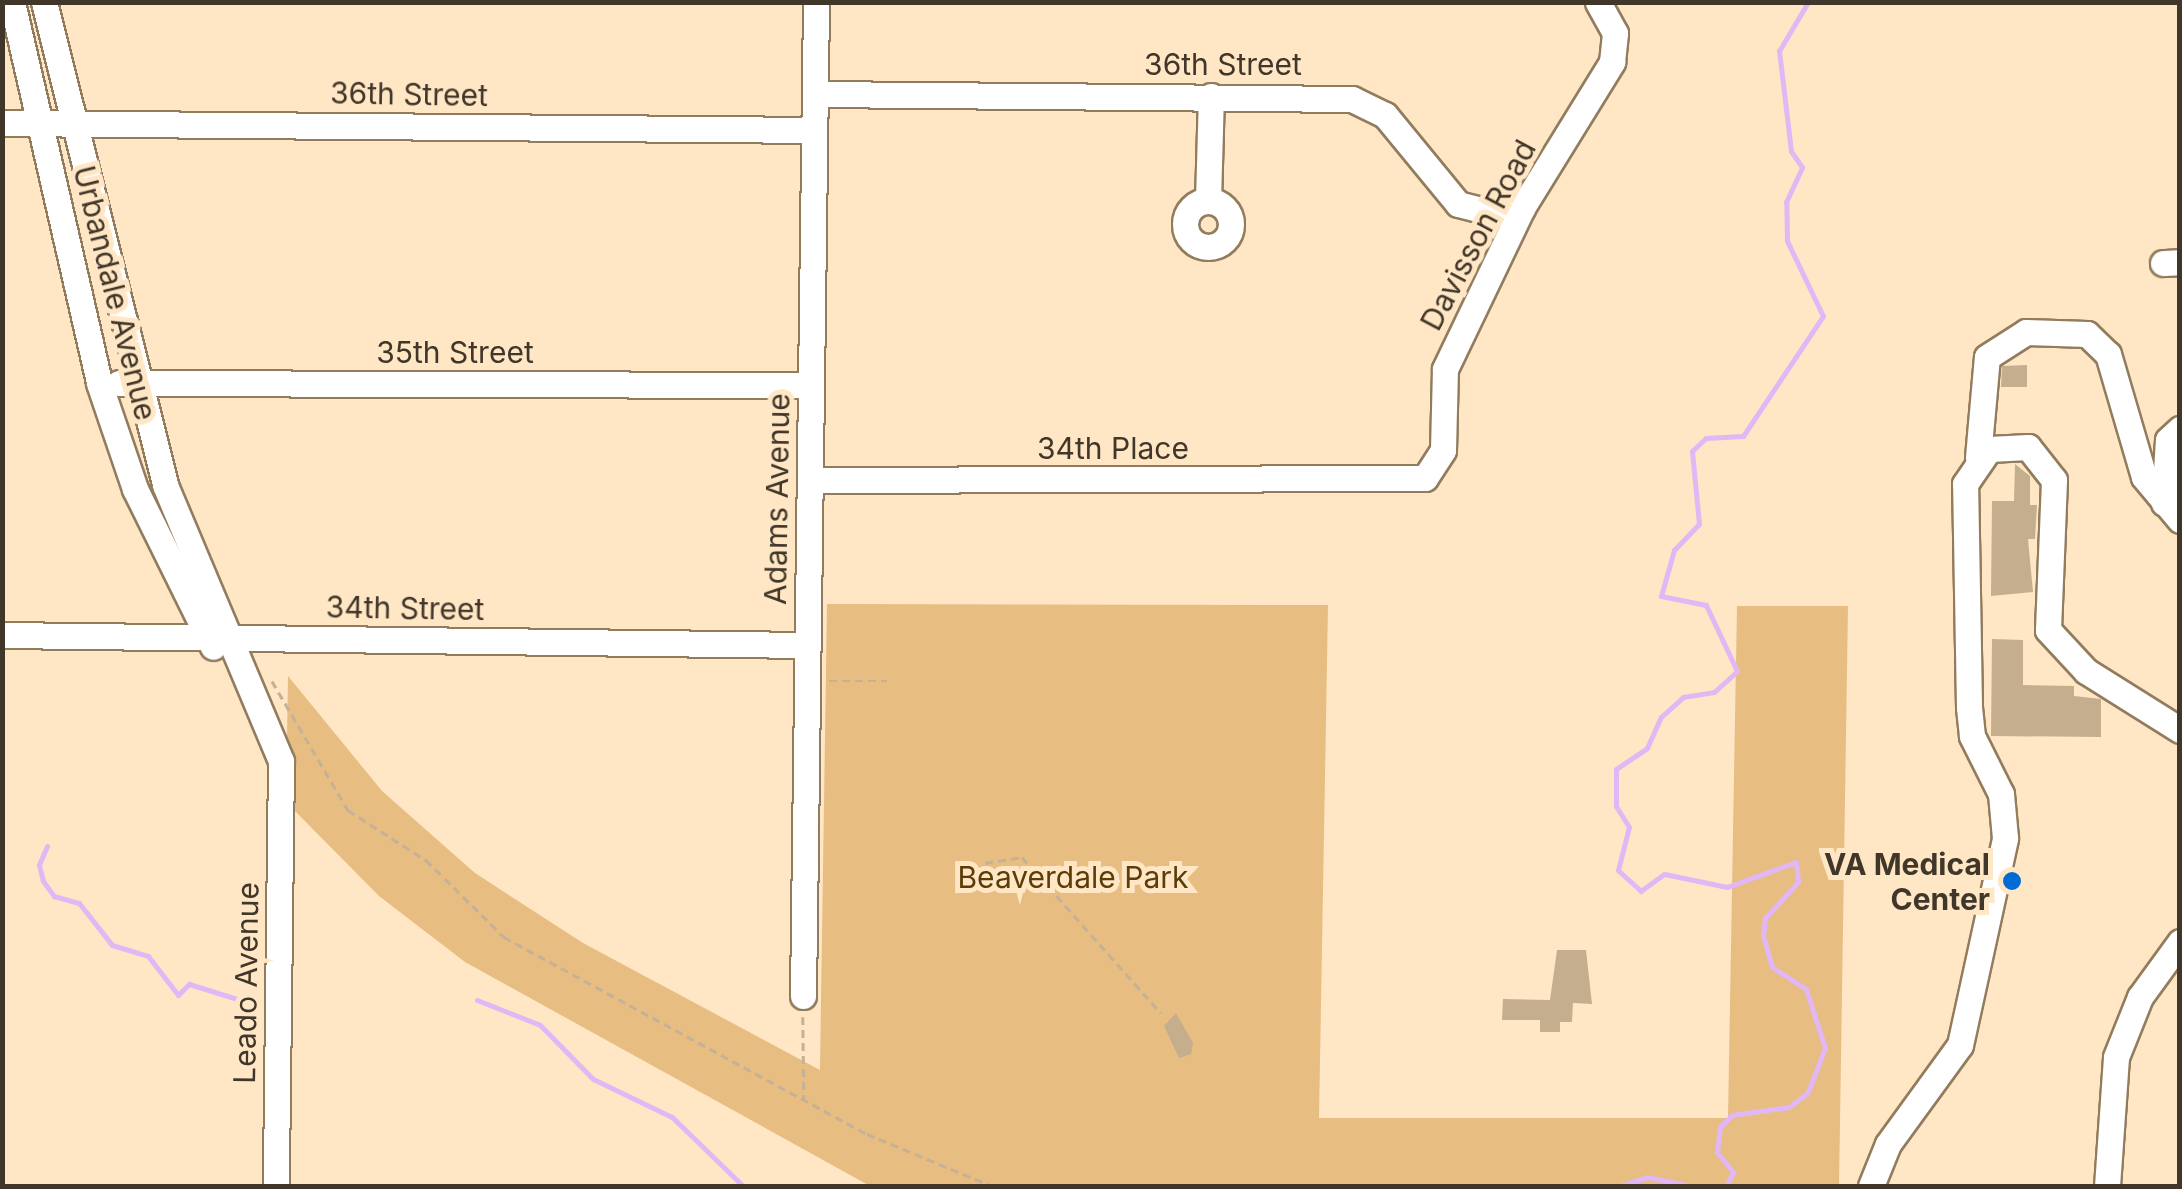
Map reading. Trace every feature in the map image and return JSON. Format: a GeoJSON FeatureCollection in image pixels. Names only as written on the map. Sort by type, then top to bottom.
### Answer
{"type":"FeatureCollection","features":[{"type":"Feature","properties":{"kind":"street","name":"Urbandale Avenue"},"geometry":{"type":"LineString","coordinates":[[12,2],[99,383],[135,489],[218,638],[258,678],[281,780]]}},
{"type":"Feature","properties":{"kind":"street","name":"Urbandale Avenue"},"geometry":{"type":"LineString","coordinates":[[44,2],[134,383],[218,638]]}},
{"type":"Feature","properties":{"kind":"street","name":"Adams Avenue"},"geometry":{"type":"LineString","coordinates":[[803,996],[816,2]]}},
{"type":"Feature","properties":{"kind":"street","name":"Davisson Road"},"geometry":{"type":"LineString","coordinates":[[1416,481],[1440,462],[1445,369],[1522,208],[1612,62],[1609,8]]}},
{"type":"Feature","properties":{"kind":"street","name":"36th Street"},"geometry":{"type":"LineString","coordinates":[[815,94],[1337,98],[1373,106],[1458,204],[1496,214],[1522,208]]}},
{"type":"Feature","properties":{"kind":"street"},"geometry":{"type":"LineString","coordinates":[[1208,200],[1211,96]]}},
{"type":"Feature","properties":{"kind":"street","name":"36th Street"},"geometry":{"type":"LineString","coordinates":[[2,123],[814,130]]}},
{"type":"Feature","properties":{"kind":"street"},"geometry":{"type":"LineString","coordinates":[[1871,1186],[1888,1144],[1960,1045],[2005,838],[2002,794],[1982,764],[1968,707],[1965,484],[1978,456],[1986,357],[2026,332],[2087,334],[2108,354],[2132,452],[2172,511]]}},
{"type":"Feature","properties":{"kind":"street","name":"35th Street"},"geometry":{"type":"LineString","coordinates":[[99,383],[811,386]]}},
{"type":"Feature","properties":{"kind":"street"},"geometry":{"type":"LineString","coordinates":[[2172,511],[2168,440],[2180,430]]}},
{"type":"Feature","properties":{"kind":"street"},"geometry":{"type":"LineString","coordinates":[[1978,456],[2015,444],[2049,466],[2055,494],[2048,630],[2086,671],[2180,730]]}},
{"type":"Feature","properties":{"kind":"street","name":"34th Place"},"geometry":{"type":"LineString","coordinates":[[810,480],[1416,481]]}},
{"type":"Feature","properties":{"kind":"street","name":"34th Street"},"geometry":{"type":"LineString","coordinates":[[2,635],[808,646]]}},
{"type":"Feature","properties":{"kind":"street","name":"Leado Avenue"},"geometry":{"type":"LineString","coordinates":[[276,1186],[281,780]]}},
{"type":"Feature","properties":{"kind":"street"},"geometry":{"type":"LineString","coordinates":[[2107,1186],[2116,1058],[2140,997],[2180,942]]}},
{"type":"Feature","properties":{"kind":"path"},"geometry":{"type":"LineString","coordinates":[[258,678],[318,770],[373,832],[426,860],[504,937],[804,1101],[992,1186]]}},
{"type":"Feature","properties":{"kind":"path"},"geometry":{"type":"LineString","coordinates":[[807,680],[886,681]]}},
{"type":"Feature","properties":{"kind":"path"},"geometry":{"type":"LineString","coordinates":[[984,862],[1022,857],[1161,1013]]}},
{"type":"Feature","properties":{"kind":"path"},"geometry":{"type":"LineString","coordinates":[[803,996],[804,1101]]}},
{"type":"Feature","properties":{"kind":"green space","name":"Beaverdale Park"},"geometry":{"type":"Polygon","coordinates":[[[827,604],[1328,605],[1319,1118],[1728,1118],[1737,606],[1848,606],[1839,1186],[870,1186],[465,962],[379,896],[286,802],[288,676],[382,791],[475,873],[583,943],[820,1070],[827,604]]]}},
{"type":"Feature","properties":{"kind":"building"},"geometry":{"type":"Polygon","coordinates":[[[2027,365],[2027,387],[2001,387],[2002,366],[2027,365]]]}},
{"type":"Feature","properties":{"kind":"building"},"geometry":{"type":"Polygon","coordinates":[[[2015,464],[2030,476],[2030,505],[2037,505],[2035,539],[2028,539],[2033,592],[1991,596],[1992,501],[2014,501],[2015,464]]]}},
{"type":"Feature","properties":{"kind":"building"},"geometry":{"type":"Polygon","coordinates":[[[1992,639],[2023,640],[2023,685],[2074,686],[2074,696],[2101,699],[2101,737],[1991,736],[1992,639]]]}},
{"type":"Feature","properties":{"kind":"building"},"geometry":{"type":"Polygon","coordinates":[[[1557,950],[1586,950],[1592,1004],[1573,1003],[1572,1022],[1560,1022],[1560,1032],[1540,1032],[1540,1020],[1502,1020],[1503,999],[1550,1000],[1557,950]]]}},
{"type":"Feature","properties":{"kind":"building"},"geometry":{"type":"Polygon","coordinates":[[[1176,1013],[1193,1043],[1191,1054],[1179,1058],[1164,1026],[1176,1013]]]}},
{"type":"Feature","properties":{"kind":"waterway"},"geometry":{"type":"LineString","coordinates":[[1726,1186],[1733,1172],[1717,1152],[1720,1127],[1732,1115],[1789,1107],[1808,1092],[1825,1048],[1806,989],[1772,967],[1763,936],[1765,918],[1798,882],[1796,862],[1727,887],[1664,874],[1641,891],[1618,870],[1629,827],[1616,806],[1616,769],[1647,748],[1661,717],[1683,697],[1714,692],[1737,671],[1706,605],[1661,596],[1674,550],[1699,524],[1692,451],[1706,438],[1743,436],[1823,316],[1787,241],[1786,202],[1802,167],[1791,151],[1779,51],[1808,2]]}},
{"type":"Feature","properties":{"kind":"waterway"},"geometry":{"type":"LineString","coordinates":[[47,846],[39,865],[43,881],[54,896],[79,903],[112,945],[148,956],[178,995],[189,984],[247,1002]]}},
{"type":"Feature","properties":{"kind":"waterway"},"geometry":{"type":"LineString","coordinates":[[477,1000],[540,1025],[593,1079],[672,1117],[743,1186]]}},
{"type":"Feature","properties":{"kind":"waterway"},"geometry":{"type":"LineString","coordinates":[[1620,1186],[1647,1177],[1691,1186]]}},
{"type":"Feature","properties":{"kind":"place","name":"VA Medical Center"},"geometry":{"type":"Point","coordinates":[2012,881]}}]}
